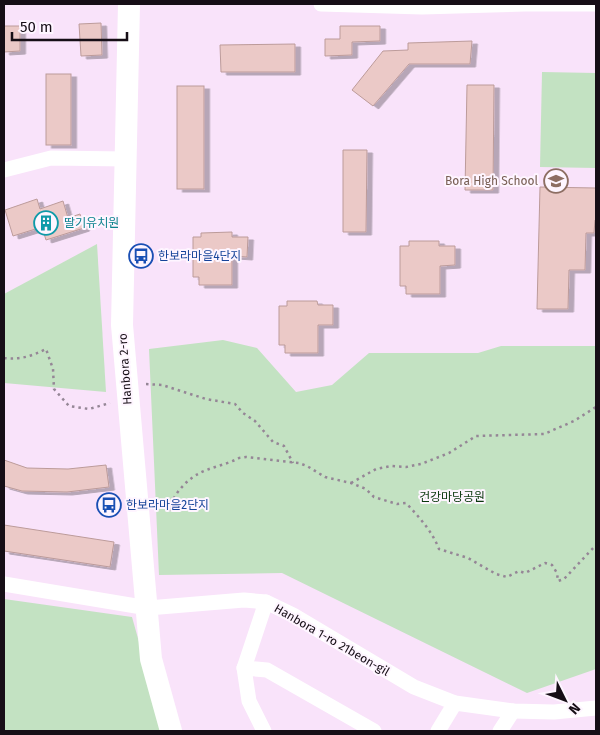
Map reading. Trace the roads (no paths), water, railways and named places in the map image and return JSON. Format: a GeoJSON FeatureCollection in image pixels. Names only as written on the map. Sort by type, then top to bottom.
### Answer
{"type":"FeatureCollection","features":[{"type":"Feature","properties":{"kind":"street","name":"Hanbora 2-ro"},"geometry":{"type":"LineString","coordinates":[[129,4],[122,324],[151,659],[171,731]]}},
{"type":"Feature","properties":{"kind":"street"},"geometry":{"type":"LineString","coordinates":[[321,4],[422,7],[596,4]]}},
{"type":"Feature","properties":{"kind":"street"},"geometry":{"type":"LineString","coordinates":[[4,170],[51,158],[126,159]]}},
{"type":"Feature","properties":{"kind":"street","name":"Hanbora 1-ro 21beon-gil"},"geometry":{"type":"LineString","coordinates":[[4,584],[148,608],[244,600],[266,602],[292,615],[414,687],[455,703],[512,711],[554,712],[596,708]]}},
{"type":"Feature","properties":{"kind":"street"},"geometry":{"type":"LineString","coordinates":[[264,731],[249,701],[244,668],[266,602]]}},
{"type":"Feature","properties":{"kind":"street"},"geometry":{"type":"LineString","coordinates":[[244,668],[267,670],[374,731]]}},
{"type":"Feature","properties":{"kind":"street"},"geometry":{"type":"LineString","coordinates":[[438,731],[455,703]]}},
{"type":"Feature","properties":{"kind":"street"},"geometry":{"type":"LineString","coordinates":[[500,731],[512,711]]}},
{"type":"Feature","properties":{"kind":"place","name":"Bora High School"},"geometry":{"type":"Point","coordinates":[556,181]}},
{"type":"Feature","properties":{"kind":"place","name":"딸기유치원"},"geometry":{"type":"Point","coordinates":[46,223]}},
{"type":"Feature","properties":{"kind":"place","name":"한보라마을4단지"},"geometry":{"type":"Point","coordinates":[141,256]}},
{"type":"Feature","properties":{"kind":"place","name":"한보라마을2단지"},"geometry":{"type":"Point","coordinates":[109,505]}},
{"type":"Feature","properties":{"kind":"park label","name":"건강마당공원"},"geometry":{"type":"Point","coordinates":[452,497]}}]}
